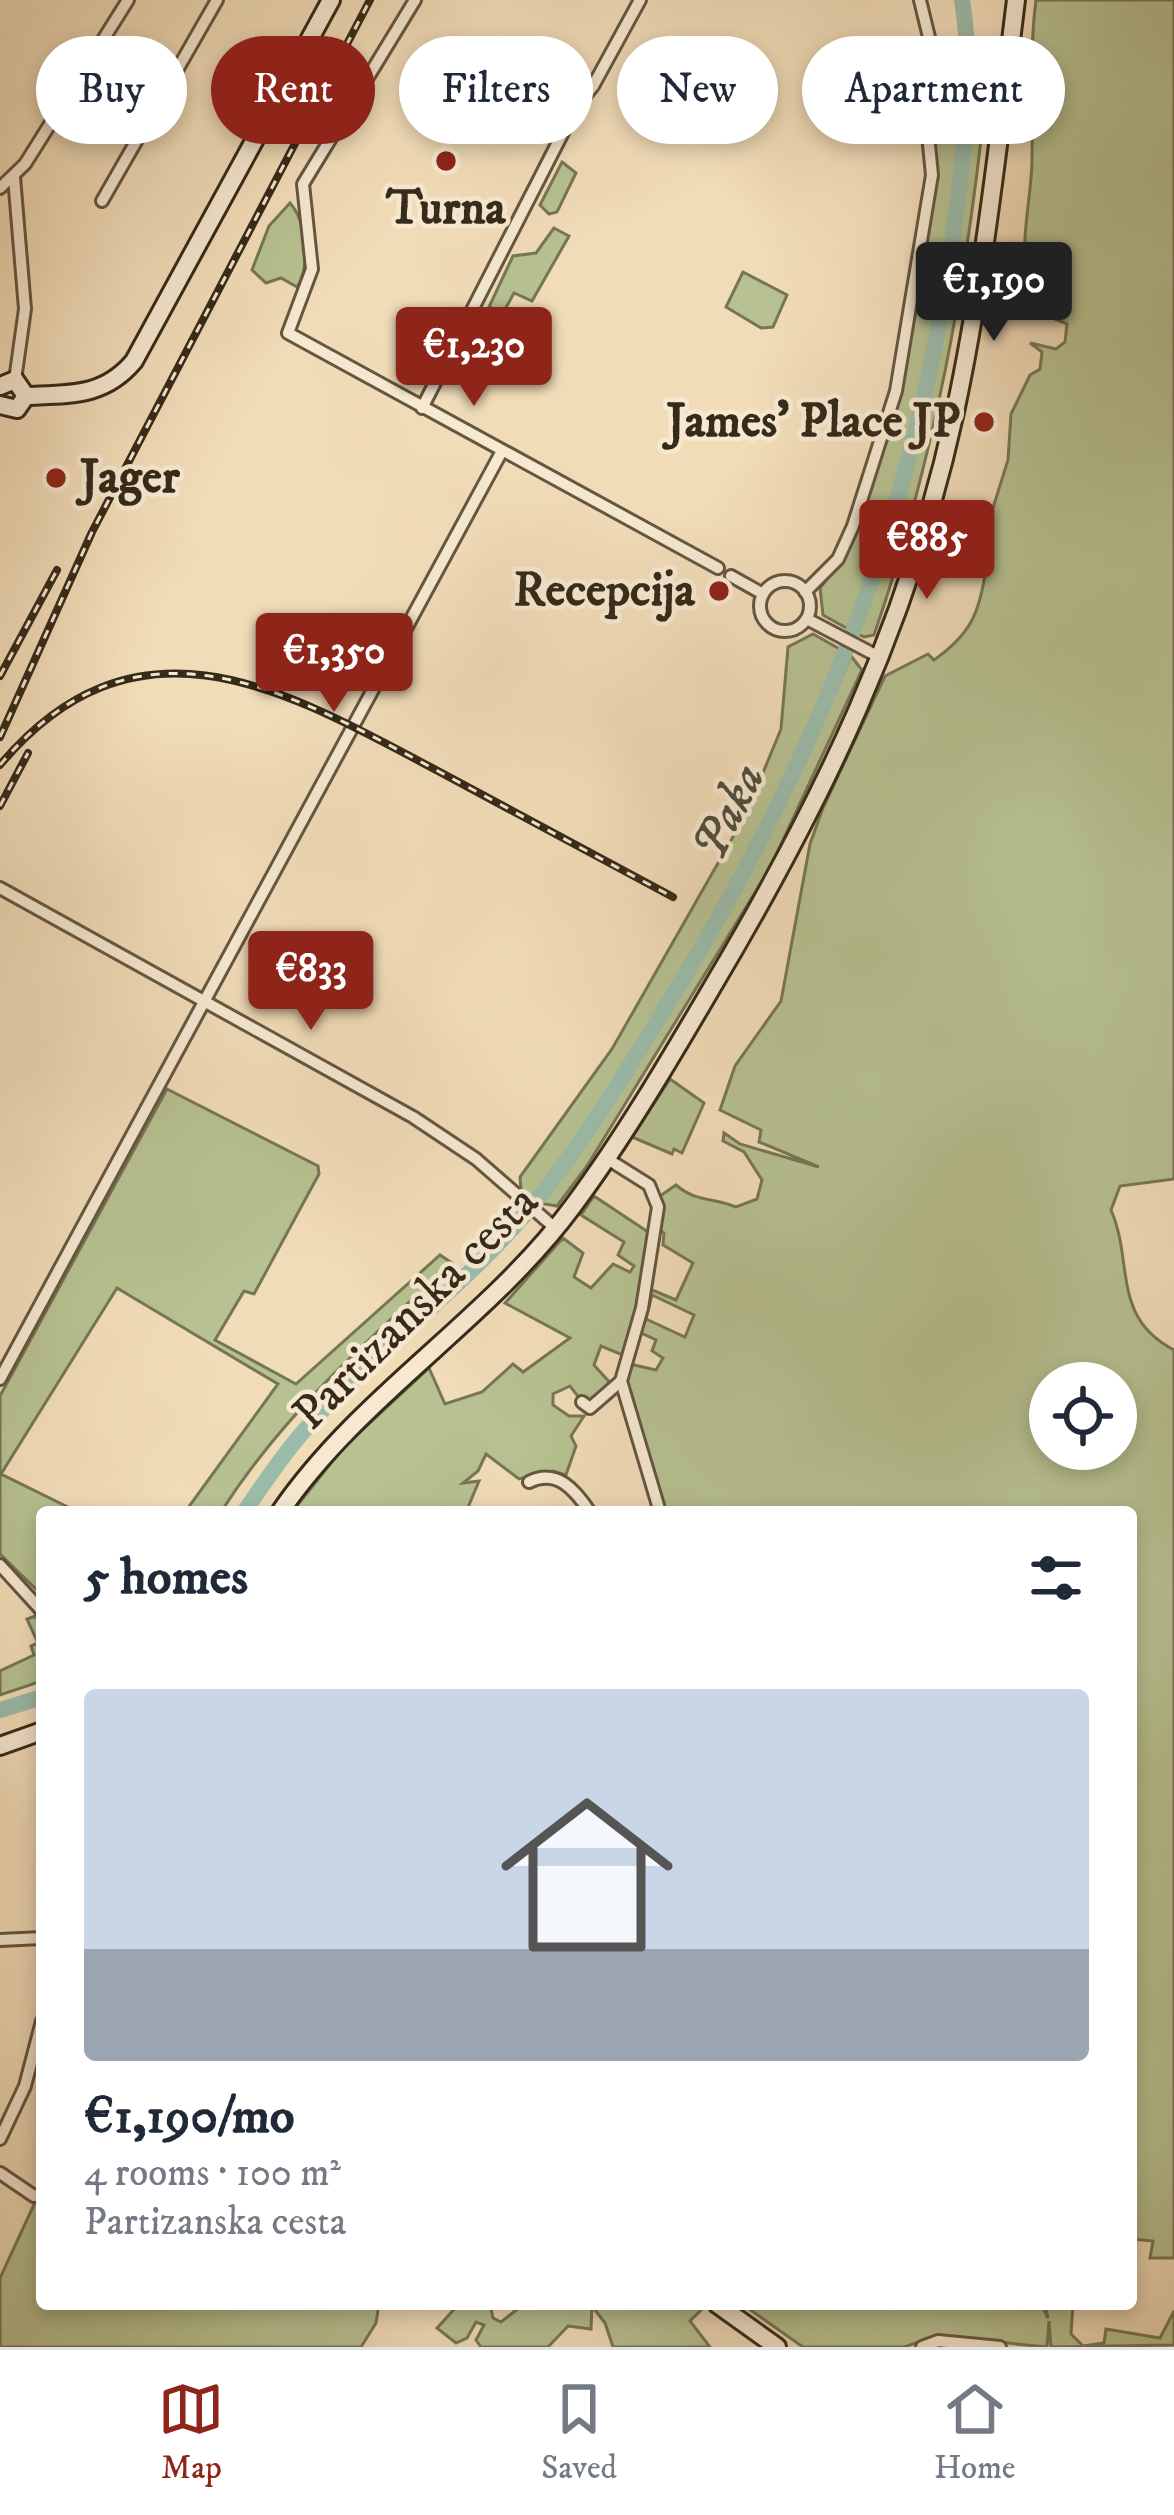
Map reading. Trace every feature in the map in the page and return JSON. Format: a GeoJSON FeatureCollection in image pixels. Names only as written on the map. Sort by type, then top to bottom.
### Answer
{"type":"FeatureCollection","features":[{"type":"Feature","properties":{"kind":"main road"},"geometry":{"type":"LineString","coordinates":[[8,383],[26,396],[98,391],[117,382],[134,362],[331,0]]}},
{"type":"Feature","properties":{"kind":"main road","name":"Partizanska cesta"},"geometry":{"type":"LineString","coordinates":[[1012,36],[1016,0]]}},
{"type":"Feature","properties":{"kind":"main road","name":"Partizanska cesta"},"geometry":{"type":"LineString","coordinates":[[285,1506],[339,1437],[494,1299],[548,1223],[606,1158],[772,886],[842,753],[881,658],[955,414],[996,144]]}},
{"type":"Feature","properties":{"kind":"main road"},"geometry":{"type":"LineString","coordinates":[[0,406],[16,409],[26,396]]}},
{"type":"Feature","properties":{"kind":"main road"},"geometry":{"type":"LineString","coordinates":[[0,1746],[36,1733]]}},
{"type":"Feature","properties":{"kind":"main road"},"geometry":{"type":"LineString","coordinates":[[725,2310],[777,2347]]}},
{"type":"Feature","properties":{"kind":"street"},"geometry":{"type":"LineString","coordinates":[[0,188],[14,177],[128,0]]}},
{"type":"Feature","properties":{"kind":"street"},"geometry":{"type":"LineString","coordinates":[[102,201],[217,0]]}},
{"type":"Feature","properties":{"kind":"street"},"geometry":{"type":"LineString","coordinates":[[415,0],[303,184],[312,269],[288,333],[718,568]]}},
{"type":"Feature","properties":{"kind":"street"},"geometry":{"type":"LineString","coordinates":[[422,408],[580,99],[593,86],[640,0]]}},
{"type":"Feature","properties":{"kind":"street"},"geometry":{"type":"LineString","coordinates":[[920,0],[925,36]]}},
{"type":"Feature","properties":{"kind":"street"},"geometry":{"type":"LineString","coordinates":[[807,619],[806,592],[838,559],[852,528],[896,391],[932,175],[929,144]]}},
{"type":"Feature","properties":{"kind":"street"},"geometry":{"type":"LineString","coordinates":[[8,383],[25,309],[14,177]]}},
{"type":"Feature","properties":{"kind":"street"},"geometry":{"type":"LineString","coordinates":[[0,1379],[502,451]]}},
{"type":"Feature","properties":{"kind":"street"},"geometry":{"type":"LineString","coordinates":[[730,575],[763,594]]}},
{"type":"Feature","properties":{"kind":"street"},"geometry":{"type":"LineString","coordinates":[[763,594],[782,581],[806,592]]}},
{"type":"Feature","properties":{"kind":"street"},"geometry":{"type":"LineString","coordinates":[[763,594],[761,615],[774,629],[794,630],[807,619]]}},
{"type":"Feature","properties":{"kind":"street"},"geometry":{"type":"LineString","coordinates":[[807,619],[881,658]]}},
{"type":"Feature","properties":{"kind":"street"},"geometry":{"type":"LineString","coordinates":[[0,888],[413,1117],[476,1160],[548,1223]]}},
{"type":"Feature","properties":{"kind":"street"},"geometry":{"type":"LineString","coordinates":[[606,1158],[650,1185],[658,1207],[642,1308],[622,1381],[658,1506]]}},
{"type":"Feature","properties":{"kind":"street"},"geometry":{"type":"LineString","coordinates":[[582,1402],[590,1408],[622,1381]]}},
{"type":"Feature","properties":{"kind":"street"},"geometry":{"type":"LineString","coordinates":[[529,1482],[542,1477],[569,1484],[586,1506]]}},
{"type":"Feature","properties":{"kind":"street"},"geometry":{"type":"LineString","coordinates":[[0,1564],[36,1604]]}},
{"type":"Feature","properties":{"kind":"street"},"geometry":{"type":"LineString","coordinates":[[0,1940],[36,1938]]}},
{"type":"Feature","properties":{"kind":"street"},"geometry":{"type":"LineString","coordinates":[[0,2139],[25,2086],[36,2044]]}},
{"type":"Feature","properties":{"kind":"street"},"geometry":{"type":"LineString","coordinates":[[0,2173],[36,2196]]}},
{"type":"Feature","properties":{"kind":"street"},"geometry":{"type":"LineString","coordinates":[[922,2347],[938,2341],[1000,2347]]}},
{"type":"Feature","properties":{"kind":"green space"},"geometry":{"type":"Polygon","coordinates":[[[1036,0],[1174,0],[1174,1179],[1120,1186],[1111,1210],[1132,1305],[1154,1337],[1174,1350],[1174,2258],[1150,2258],[1153,2241],[1137,2240],[1137,1506],[662,1506],[625,1385],[630,1364],[656,1370],[663,1358],[652,1351],[656,1340],[637,1331],[650,1289],[676,1300],[693,1263],[663,1245],[664,1233],[658,1229],[660,1196],[676,1185],[691,1195],[736,1207],[757,1199],[762,1180],[744,1152],[723,1141],[724,1133],[740,1144],[819,1167],[759,1142],[761,1130],[720,1110],[735,1066],[781,1001],[810,844],[885,676],[928,654],[934,660],[957,641],[977,610],[986,568],[976,562],[1008,460],[1011,414],[1030,375],[1040,369],[1042,352],[1030,343],[1056,349],[1065,342],[1067,324],[1048,316],[1026,269],[1032,144],[1065,144],[1065,36],[1034,36],[1036,0]],[[652,1295],[646,1319],[685,1337],[694,1315],[652,1295]]]}},
{"type":"Feature","properties":{"kind":"green space"},"geometry":{"type":"Polygon","coordinates":[[[934,144],[961,144],[942,290],[913,428],[852,631],[823,615],[820,588],[845,556],[897,404],[925,263],[934,144]]]}},
{"type":"Feature","properties":{"kind":"green space"},"geometry":{"type":"Polygon","coordinates":[[[965,144],[980,144],[958,300],[931,435],[896,569],[874,635],[864,637],[858,634],[908,482],[941,345],[965,144]]]}},
{"type":"Feature","properties":{"kind":"green space"},"geometry":{"type":"Polygon","coordinates":[[[562,162],[576,173],[557,212],[549,214],[540,205],[562,162]]]}},
{"type":"Feature","properties":{"kind":"green space"},"geometry":{"type":"Polygon","coordinates":[[[290,203],[305,244],[297,287],[281,278],[266,283],[252,270],[269,226],[290,203]]]}},
{"type":"Feature","properties":{"kind":"green space"},"geometry":{"type":"Polygon","coordinates":[[[554,228],[569,236],[532,301],[514,293],[503,313],[489,307],[513,256],[536,253],[554,228]]]}},
{"type":"Feature","properties":{"kind":"green space"},"geometry":{"type":"Polygon","coordinates":[[[743,272],[787,295],[773,327],[761,328],[726,307],[743,272]]]}},
{"type":"Feature","properties":{"kind":"green space"},"geometry":{"type":"Polygon","coordinates":[[[813,634],[845,652],[781,796],[666,1003],[533,1198],[521,1190],[520,1177],[612,1049],[746,814],[781,729],[788,647],[813,634]]]}},
{"type":"Feature","properties":{"kind":"green space"},"geometry":{"type":"Polygon","coordinates":[[[851,656],[862,670],[770,868],[587,1166],[557,1206],[539,1203],[630,1074],[712,939],[786,800],[851,656]]]}},
{"type":"Feature","properties":{"kind":"green space"},"geometry":{"type":"Polygon","coordinates":[[[670,1079],[704,1103],[682,1153],[674,1149],[672,1154],[632,1137],[670,1079]]]}},
{"type":"Feature","properties":{"kind":"green space"},"geometry":{"type":"Polygon","coordinates":[[[167,1089],[318,1166],[319,1174],[254,1294],[244,1291],[215,1340],[296,1384],[440,1255],[452,1263],[299,1410],[225,1506],[189,1506],[278,1384],[117,1288],[1,1474],[66,1506],[36,1506],[36,1589],[0,1554],[0,1396],[167,1089]]]}},
{"type":"Feature","properties":{"kind":"green space"},"geometry":{"type":"Polygon","coordinates":[[[594,1196],[651,1234],[644,1289],[625,1356],[601,1346],[594,1365],[612,1385],[594,1404],[580,1399],[570,1386],[553,1394],[553,1405],[569,1416],[584,1416],[571,1436],[576,1446],[566,1475],[553,1471],[519,1479],[486,1454],[478,1471],[463,1483],[479,1481],[469,1506],[297,1506],[343,1448],[429,1368],[445,1404],[482,1392],[513,1364],[523,1372],[570,1338],[505,1303],[563,1238],[583,1253],[574,1277],[591,1288],[613,1264],[630,1272],[634,1266],[618,1255],[624,1242],[581,1215],[594,1196]]]}},
{"type":"Feature","properties":{"kind":"green space"},"geometry":{"type":"Polygon","coordinates":[[[36,1618],[36,1639],[27,1619],[36,1618]]]}},
{"type":"Feature","properties":{"kind":"green space"},"geometry":{"type":"Polygon","coordinates":[[[36,1644],[36,1683],[0,1695],[0,1671],[34,1655],[31,1646],[36,1644]]]}},
{"type":"Feature","properties":{"kind":"green space"},"geometry":{"type":"Polygon","coordinates":[[[36,2200],[36,2310],[378,2310],[361,2347],[0,2347],[0,2278],[36,2200]]]}},
{"type":"Feature","properties":{"kind":"green space"},"geometry":{"type":"Polygon","coordinates":[[[454,2310],[491,2310],[493,2318],[501,2322],[516,2310],[592,2310],[591,2329],[568,2326],[548,2347],[481,2347],[476,2340],[484,2325],[476,2322],[467,2338],[456,2343],[437,2328],[454,2310]]]}},
{"type":"Feature","properties":{"kind":"green space"},"geometry":{"type":"Polygon","coordinates":[[[595,2310],[701,2310],[690,2321],[710,2347],[613,2347],[595,2310]]]}},
{"type":"Feature","properties":{"kind":"green space"},"geometry":{"type":"Polygon","coordinates":[[[751,2310],[1044,2310],[1048,2318],[1046,2310],[1073,2310],[1071,2334],[1083,2346],[1104,2343],[1106,2329],[1160,2338],[1174,2311],[1174,2345],[1051,2347],[1049,2321],[1047,2347],[937,2336],[904,2347],[803,2347],[751,2310]]]}},
{"type":"Feature","properties":{"kind":"waterway","name":"Paka"},"geometry":{"type":"LineString","coordinates":[[248,1506],[287,1451],[331,1401],[484,1258],[558,1173],[670,1000],[770,822],[851,636],[913,444],[935,345],[963,152],[967,61],[962,0]]}},
{"type":"Feature","properties":{"kind":"waterway","name":"Paka"},"geometry":{"type":"LineString","coordinates":[[0,1710],[36,1699]]}},
{"type":"Feature","properties":{"kind":"railway"},"geometry":{"type":"LineString","coordinates":[[0,737],[92,532],[370,0]]}},
{"type":"Feature","properties":{"kind":"railway"},"geometry":{"type":"LineString","coordinates":[[0,676],[57,570]]}},
{"type":"Feature","properties":{"kind":"railway"},"geometry":{"type":"LineString","coordinates":[[0,765],[52,715],[106,686],[160,674],[215,677],[270,691],[326,714],[673,897]]}},
{"type":"Feature","properties":{"kind":"railway"},"geometry":{"type":"LineString","coordinates":[[0,806],[28,753]]}},
{"type":"Feature","properties":{"kind":"place","name":"Turna"},"geometry":{"type":"Point","coordinates":[446,161]}},
{"type":"Feature","properties":{"kind":"place","name":"James' Place JP"},"geometry":{"type":"Point","coordinates":[984,422]}},
{"type":"Feature","properties":{"kind":"place","name":"Jager"},"geometry":{"type":"Point","coordinates":[56,478]}},
{"type":"Feature","properties":{"kind":"place","name":"Recepcija"},"geometry":{"type":"Point","coordinates":[719,591]}}]}
